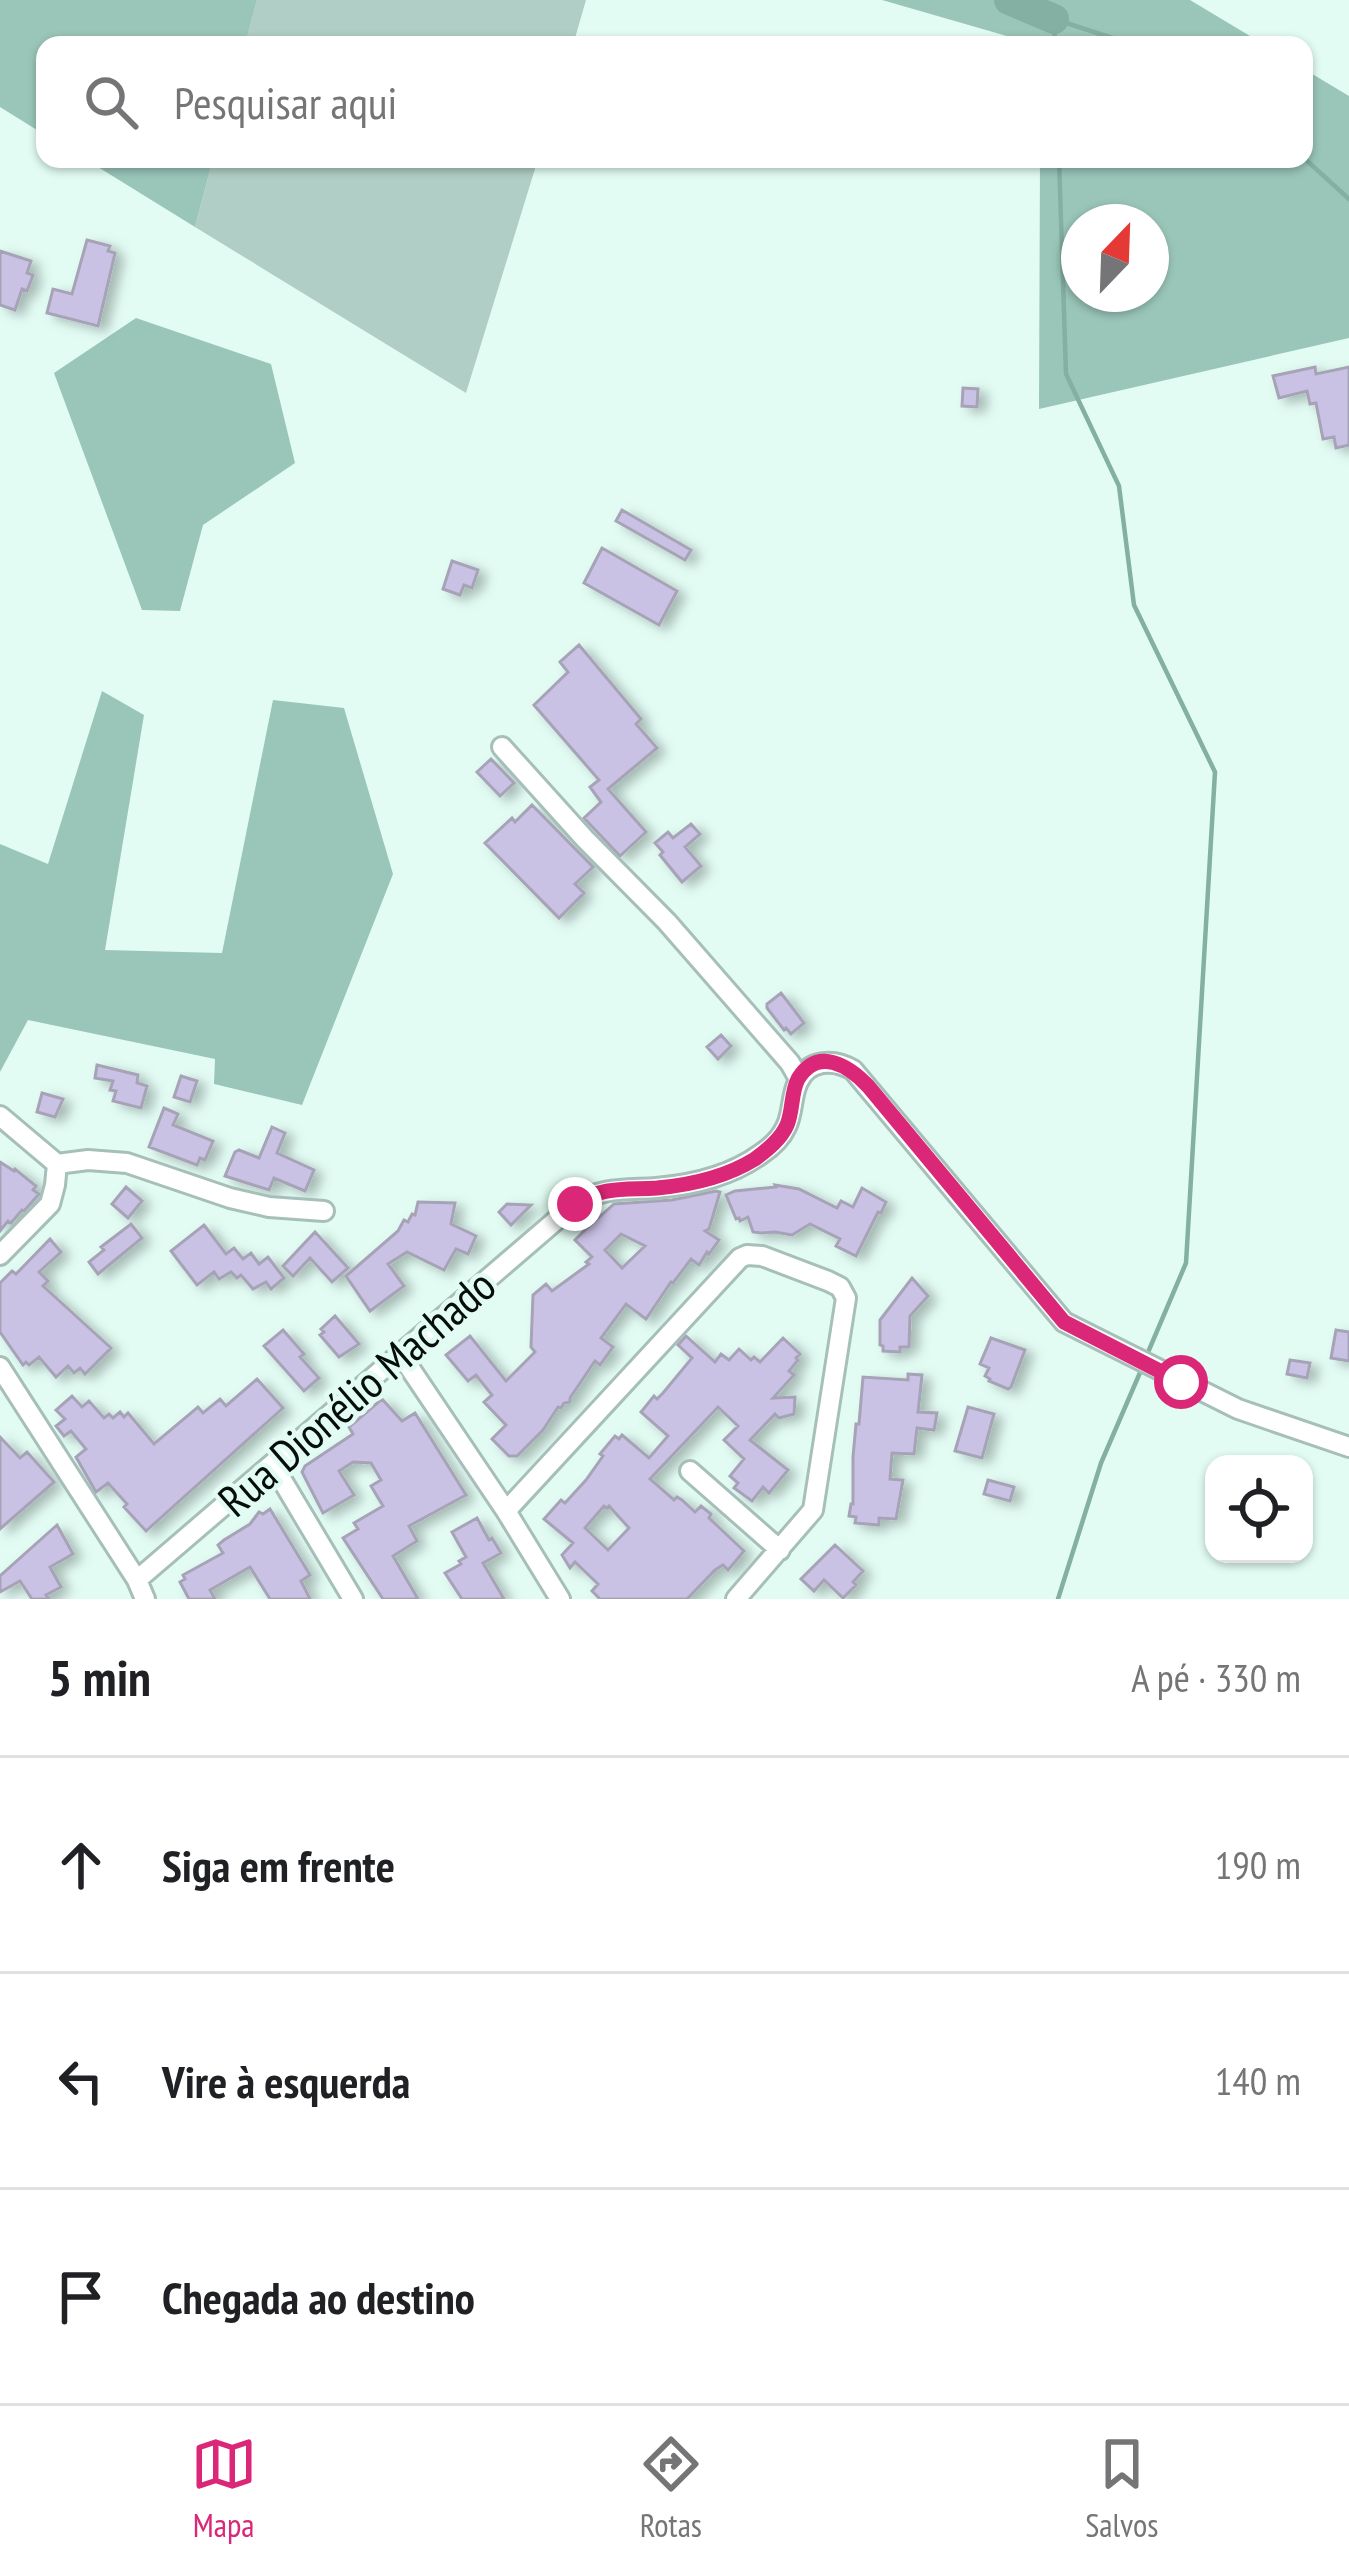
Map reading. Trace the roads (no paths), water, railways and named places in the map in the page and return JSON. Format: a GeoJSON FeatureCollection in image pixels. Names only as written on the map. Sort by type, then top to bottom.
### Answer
{"type":"FeatureCollection","features":[{"type":"Feature","properties":{"kind":"street"},"geometry":{"type":"LineString","coordinates":[[502,747],[667,922],[799,1078],[824,1061],[853,1070],[1064,1322],[1238,1409],[1349,1447]]}},
{"type":"Feature","properties":{"kind":"street","name":"Rua Dionélio Machado"},"geometry":{"type":"LineString","coordinates":[[136,1580],[575,1204],[607,1189],[681,1185],[751,1162],[786,1127],[799,1078]]}},
{"type":"Feature","properties":{"kind":"street"},"geometry":{"type":"LineString","coordinates":[[0,1117],[57,1164],[127,1163],[230,1198],[324,1211]]}},
{"type":"Feature","properties":{"kind":"street"},"geometry":{"type":"LineString","coordinates":[[0,1255],[50,1204],[57,1164]]}},
{"type":"Feature","properties":{"kind":"street"},"geometry":{"type":"LineString","coordinates":[[506,1511],[740,1258],[762,1256],[840,1287],[846,1298],[814,1508],[736,1599]]}},
{"type":"Feature","properties":{"kind":"street"},"geometry":{"type":"LineString","coordinates":[[401,1355],[560,1599]]}},
{"type":"Feature","properties":{"kind":"street"},"geometry":{"type":"LineString","coordinates":[[0,1367],[146,1599]]}},
{"type":"Feature","properties":{"kind":"street"},"geometry":{"type":"LineString","coordinates":[[273,1465],[353,1599]]}},
{"type":"Feature","properties":{"kind":"street"},"geometry":{"type":"LineString","coordinates":[[690,1472],[780,1550]]}},
{"type":"Feature","properties":{"kind":"waterway"},"geometry":{"type":"LineString","coordinates":[[1009,0],[1054,19]]}},
{"type":"Feature","properties":{"kind":"waterway"},"geometry":{"type":"LineString","coordinates":[[1055,36],[1054,19],[1106,36]]}},
{"type":"Feature","properties":{"kind":"waterway"},"geometry":{"type":"LineString","coordinates":[[1313,166],[1349,199]]}},
{"type":"Feature","properties":{"kind":"waterway"},"geometry":{"type":"LineString","coordinates":[[1059,168],[1066,374],[1119,486],[1134,605],[1215,772],[1186,1263],[1146,1357]]}},
{"type":"Feature","properties":{"kind":"waterway"},"geometry":{"type":"LineString","coordinates":[[1058,1599],[1101,1463],[1142,1368]]}}]}
